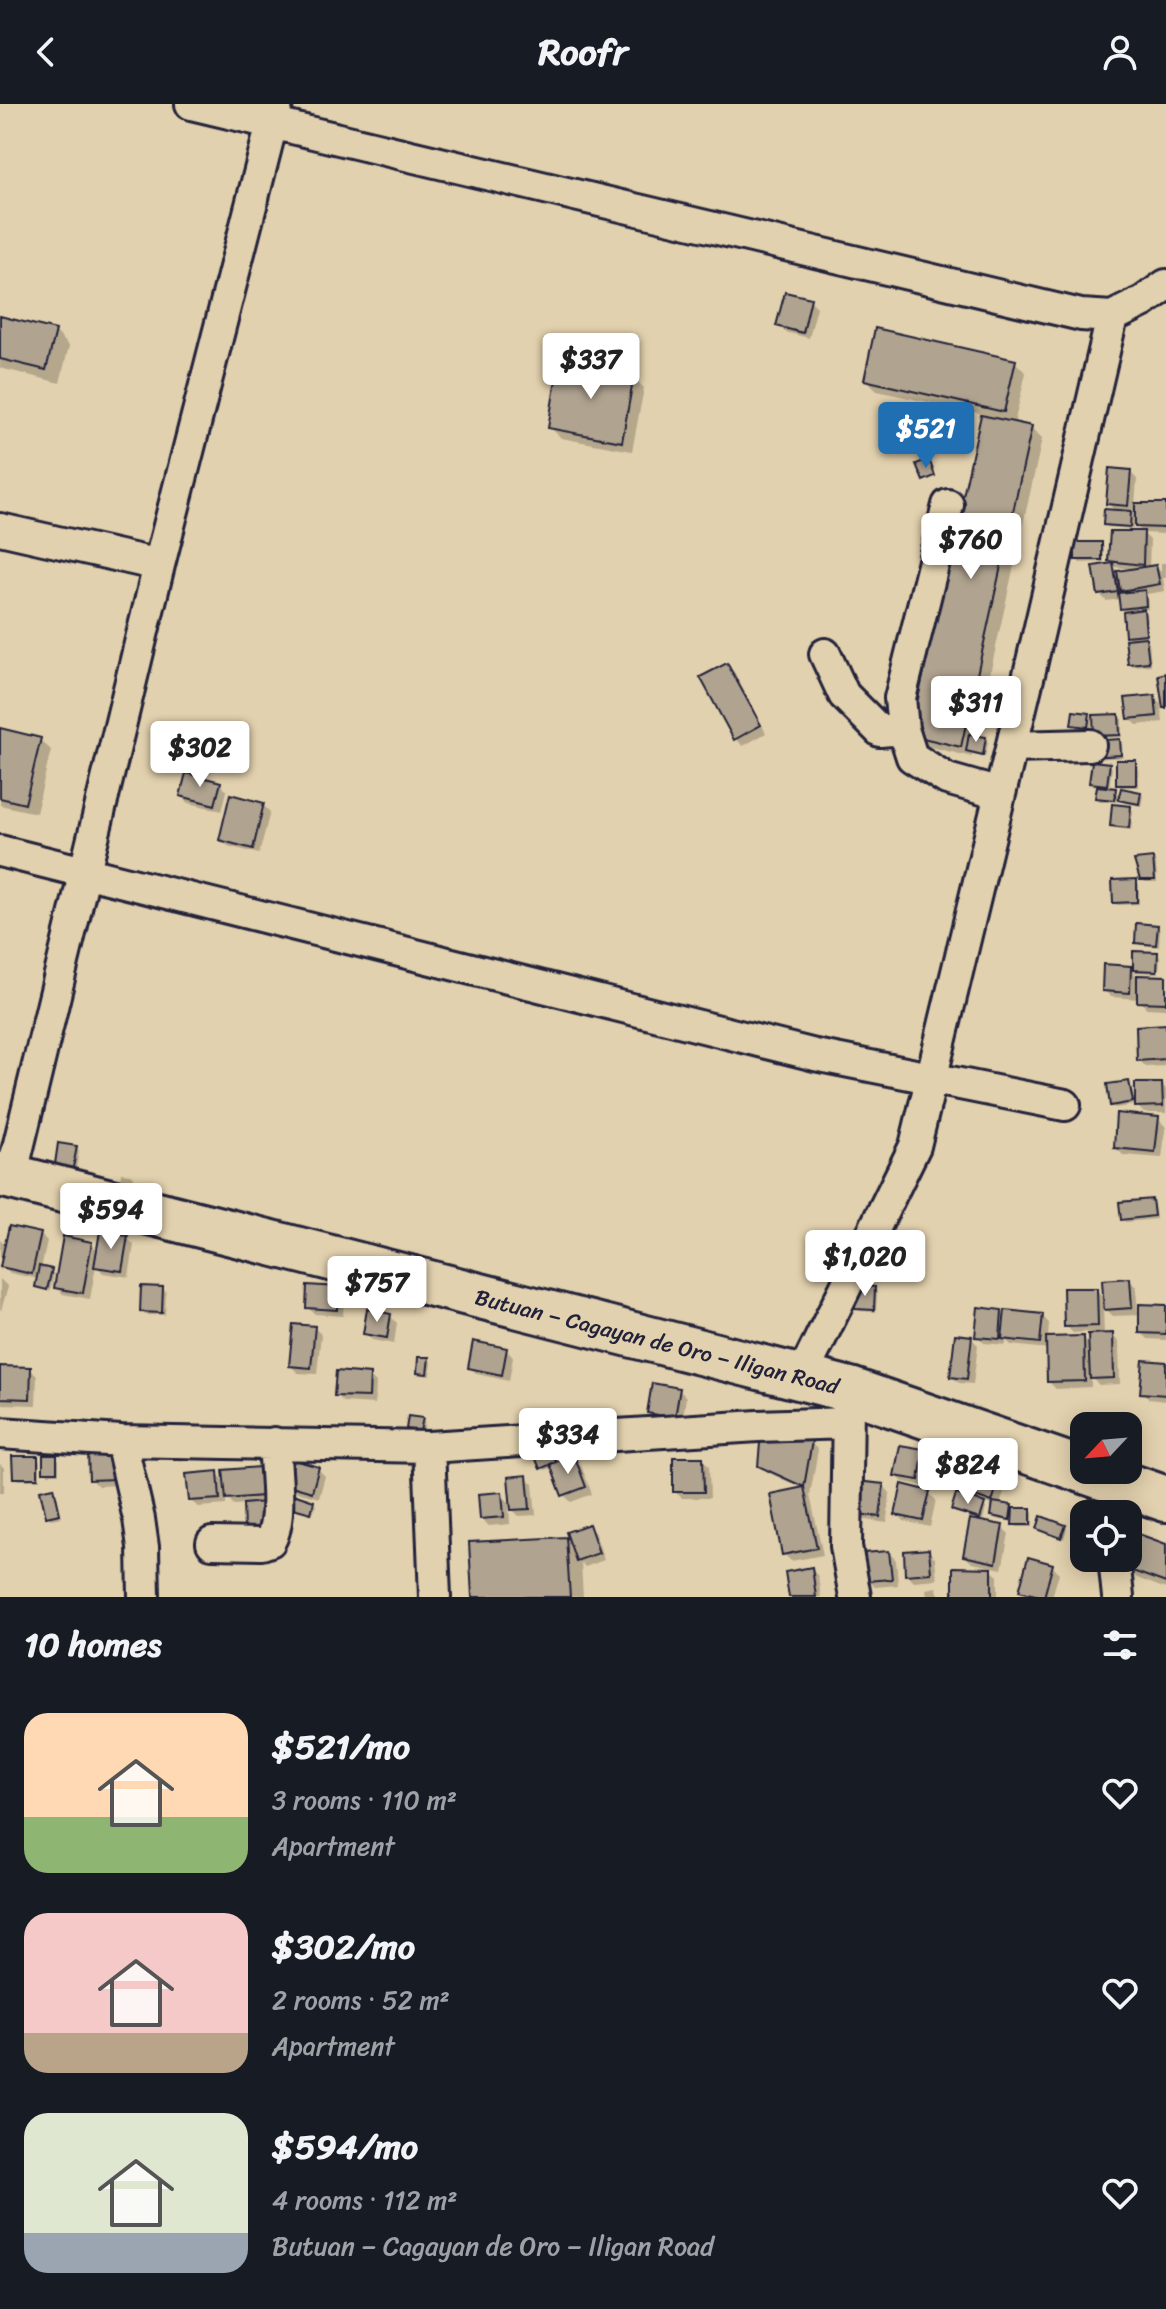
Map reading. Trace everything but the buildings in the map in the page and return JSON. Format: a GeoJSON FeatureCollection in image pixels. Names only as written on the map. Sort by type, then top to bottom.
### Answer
{"type":"FeatureCollection","features":[{"type":"Feature","properties":{"kind":"highway","name":"Butuan – Cagayan de Oro – Iligan Road"},"geometry":{"type":"LineString","coordinates":[[6,1176],[801,1378],[848,1407],[1143,1500]]}},
{"type":"Feature","properties":{"kind":"street"},"geometry":{"type":"LineString","coordinates":[[191,104],[274,114],[1081,315],[1112,317],[1144,301],[1166,285]]}},
{"type":"Feature","properties":{"kind":"street"},"geometry":{"type":"LineString","coordinates":[[6,1176],[86,873],[159,565],[274,114]]}},
{"type":"Feature","properties":{"kind":"street"},"geometry":{"type":"LineString","coordinates":[[801,1378],[915,1146],[1112,317]]}},
{"type":"Feature","properties":{"kind":"street"},"geometry":{"type":"LineString","coordinates":[[948,505],[900,698],[903,729],[912,757],[947,779],[1000,794]]}},
{"type":"Feature","properties":{"kind":"street"},"geometry":{"type":"LineString","coordinates":[[0,529],[159,565]]}},
{"type":"Feature","properties":{"kind":"street"},"geometry":{"type":"LineString","coordinates":[[825,654],[844,695],[869,722],[880,731],[903,729]]}},
{"type":"Feature","properties":{"kind":"street"},"geometry":{"type":"LineString","coordinates":[[1012,747],[1090,745]]}},
{"type":"Feature","properties":{"kind":"street"},"geometry":{"type":"LineString","coordinates":[[0,851],[815,1055],[1065,1105]]}},
{"type":"Feature","properties":{"kind":"street"},"geometry":{"type":"LineString","coordinates":[[0,1433],[121,1441],[429,1447],[758,1426],[848,1407],[846,1546],[855,1597]]}},
{"type":"Feature","properties":{"kind":"street"},"geometry":{"type":"LineString","coordinates":[[121,1441],[143,1547],[144,1597]]}},
{"type":"Feature","properties":{"kind":"street"},"geometry":{"type":"LineString","coordinates":[[212,1543],[262,1544],[270,1541],[274,1533],[276,1504],[274,1443]]}},
{"type":"Feature","properties":{"kind":"street"},"geometry":{"type":"LineString","coordinates":[[429,1447],[435,1597]]}},
{"type":"Feature","properties":{"kind":"street"},"geometry":{"type":"LineString","coordinates":[[1115,1572],[1118,1597]]}}]}
